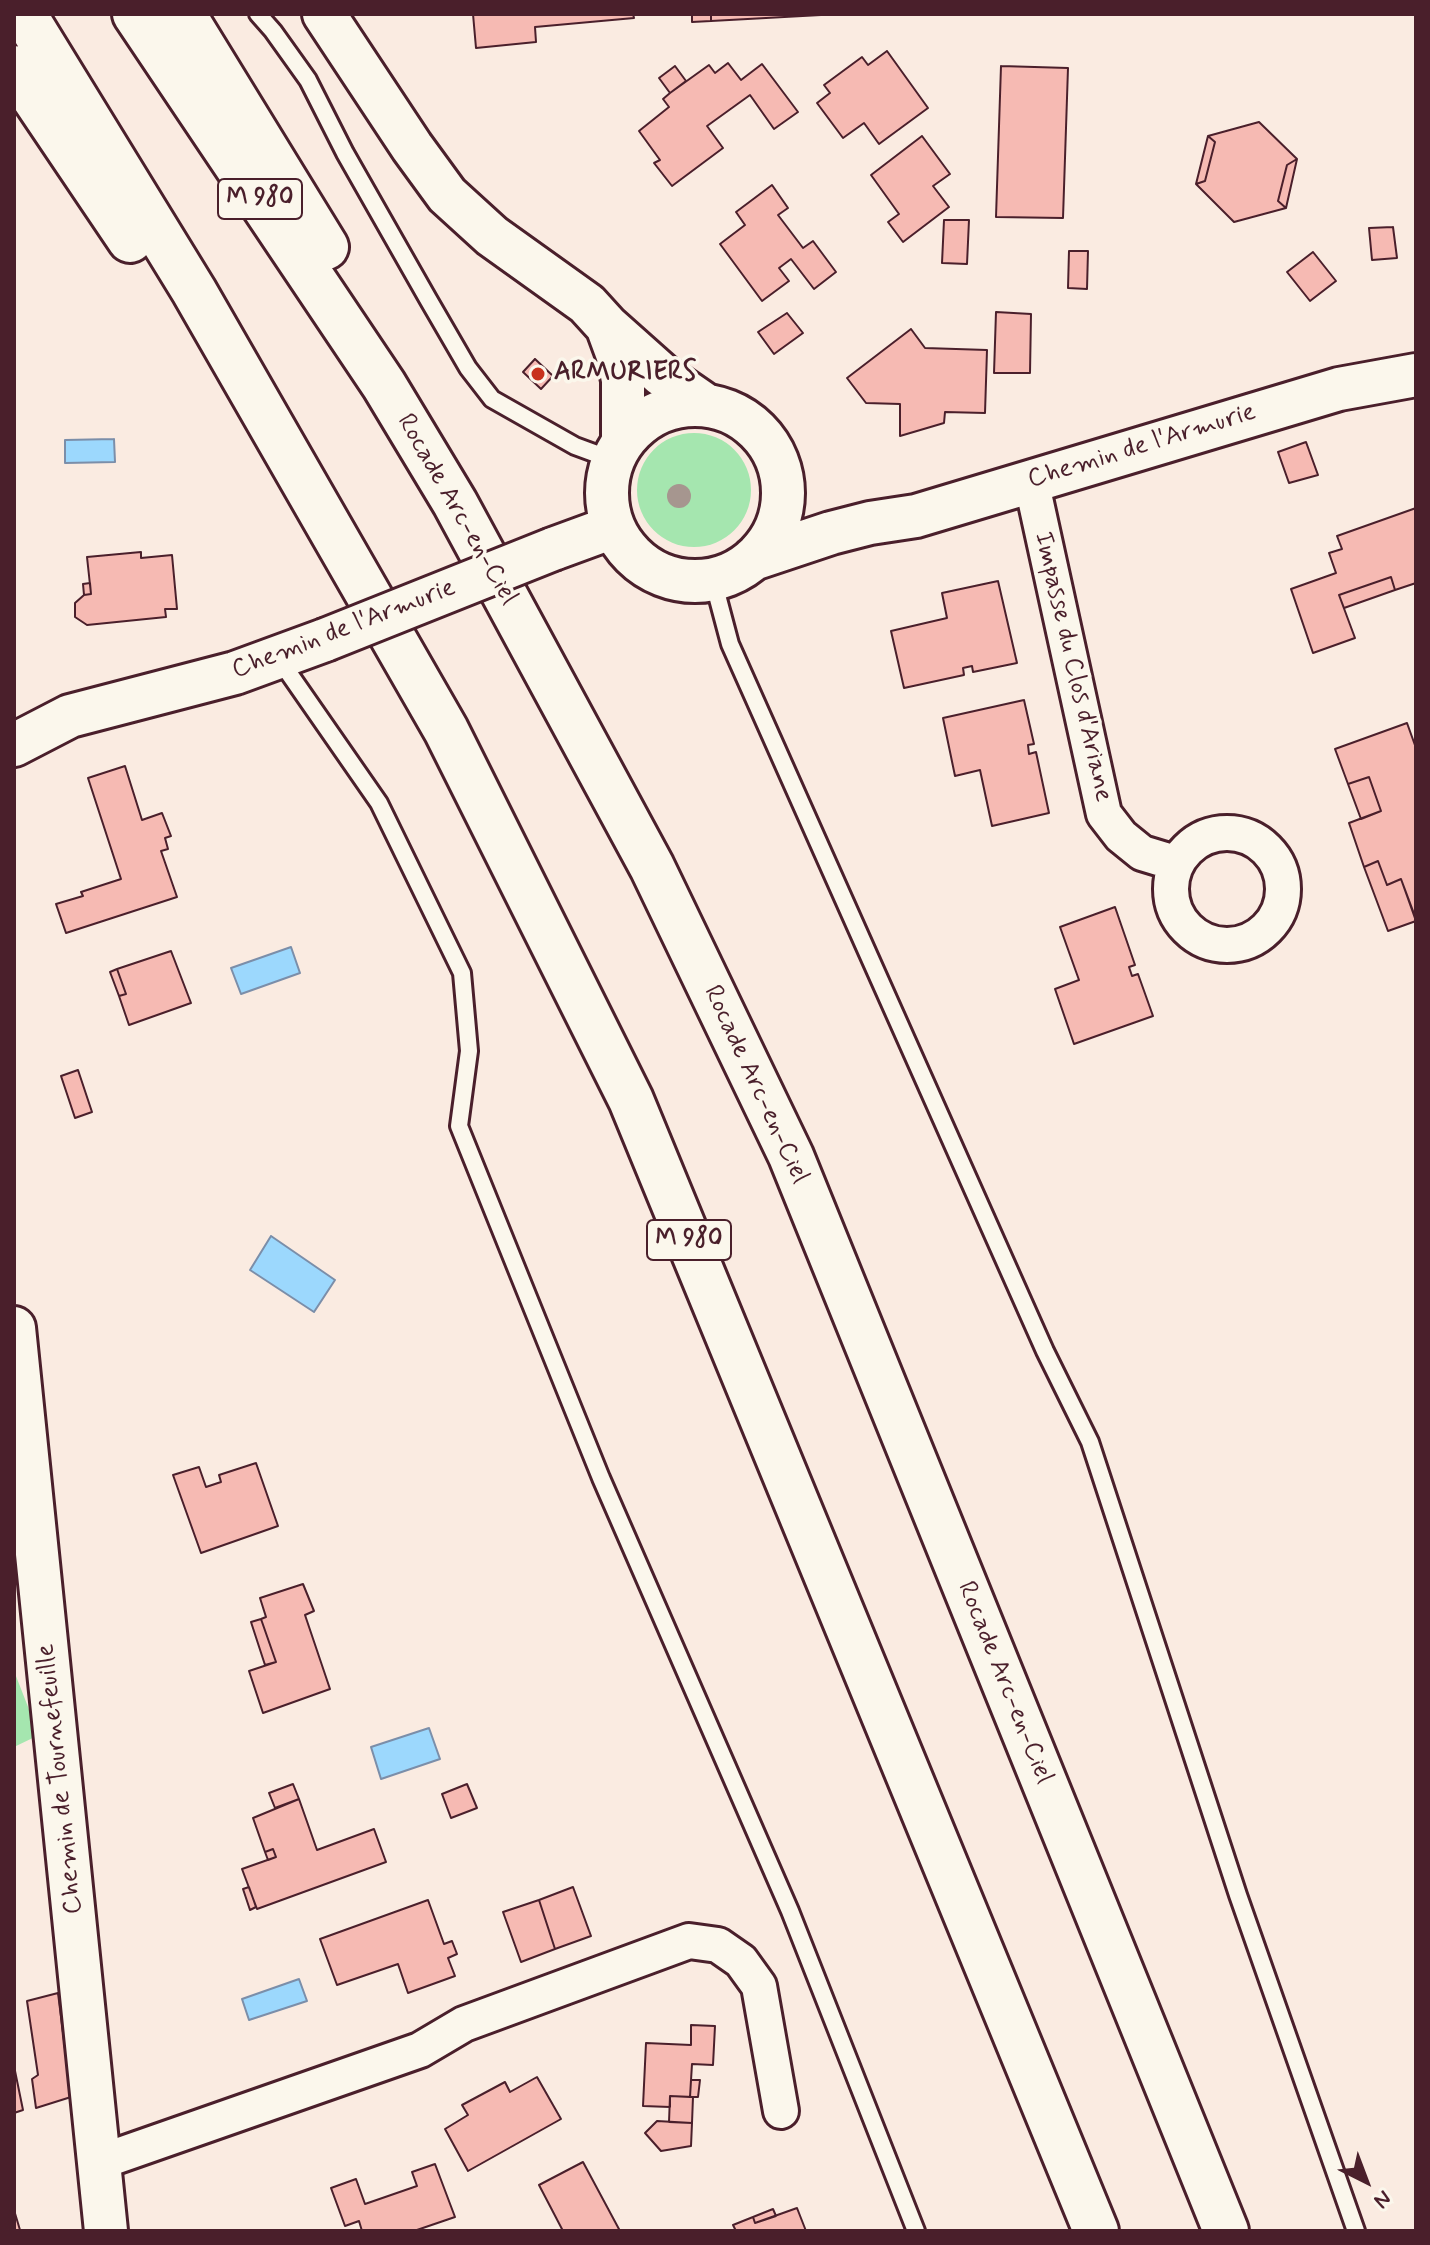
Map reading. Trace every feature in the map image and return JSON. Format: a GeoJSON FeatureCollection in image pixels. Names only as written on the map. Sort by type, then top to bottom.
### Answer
{"type":"FeatureCollection","features":[{"type":"Feature","properties":{"kind":"highway","name":"M 980"},"geometry":{"type":"LineString","coordinates":[[24,14],[194,291],[446,730],[631,1100],[1096,2231]]}},
{"type":"Feature","properties":{"kind":"highway","name":"Rocade Arc-en-Ciel"},"geometry":{"type":"LineString","coordinates":[[135,14],[384,385],[455,503],[652,867],[791,1156],[1226,2231]]}},
{"type":"Feature","properties":{"kind":"highway"},"geometry":{"type":"LineString","coordinates":[[183,14],[372,323],[384,385]]}},
{"type":"Feature","properties":{"kind":"highway"},"geometry":{"type":"LineString","coordinates":[[14,68],[142,257],[194,291]]}},
{"type":"Feature","properties":{"kind":"street"},"geometry":{"type":"LineString","coordinates":[[324,14],[447,195],[492,236],[587,304],[662,375],[704,404]]}},
{"type":"Feature","properties":{"kind":"street"},"geometry":{"type":"LineString","coordinates":[[607,326],[623,380],[618,450],[607,482],[607,505],[613,527],[629,553],[653,572],[682,581],[713,580],[735,572],[769,543],[779,522],[783,478],[776,456],[764,436],[747,420],[727,409],[704,404],[681,405],[659,412],[639,424],[618,450]]}},
{"type":"Feature","properties":{"kind":"street","name":"Chemin de l'Armurie"},"geometry":{"type":"LineString","coordinates":[[753,559],[831,533],[916,516],[1339,389],[1416,375]]}},
{"type":"Feature","properties":{"kind":"street","name":"Chemin de l'Armurie"},"geometry":{"type":"LineString","coordinates":[[783,478],[809,500],[833,513],[870,523]]}},
{"type":"Feature","properties":{"kind":"street","name":"Impasse du Clos d'Ariane"},"geometry":{"type":"LineString","coordinates":[[1031,480],[1104,814],[1121,836],[1142,853],[1175,863]]}},
{"type":"Feature","properties":{"kind":"street","name":"Chemin de l'Armurie"},"geometry":{"type":"LineString","coordinates":[[14,745],[70,716],[235,673],[613,527]]}},
{"type":"Feature","properties":{"kind":"street","name":"Chemin de l'Armurie"},"geometry":{"type":"LineString","coordinates":[[14,707],[70,716]]}},
{"type":"Feature","properties":{"kind":"street","name":"Chemin de Tournefeuille"},"geometry":{"type":"LineString","coordinates":[[14,1328],[106,2231]]}},
{"type":"Feature","properties":{"kind":"street"},"geometry":{"type":"LineString","coordinates":[[100,2162],[420,2050],[464,2024],[689,1941],[718,1945],[741,1961],[759,1986],[781,2111]]}},
{"type":"Feature","properties":{"kind":"lane"},"geometry":{"type":"LineString","coordinates":[[258,14],[308,80],[345,153],[428,299],[468,368],[492,399],[575,446],[618,450]]}},
{"type":"Feature","properties":{"kind":"lane"},"geometry":{"type":"LineString","coordinates":[[713,580],[730,644],[1045,1351],[1090,1442],[1238,1895],[1356,2231]]}},
{"type":"Feature","properties":{"kind":"lane"},"geometry":{"type":"LineString","coordinates":[[278,657],[379,803],[462,973],[469,1051],[459,1126],[601,1478],[790,1911],[916,2231]]}},
{"type":"Feature","properties":{"kind":"green space"},"geometry":{"type":"Polygon","coordinates":[[[694,433],[716,438],[734,450],[746,468],[751,490],[746,512],[734,530],[716,542],[694,547],[672,542],[654,530],[642,512],[637,490],[642,468],[654,450],[672,438],[694,433]]]}},
{"type":"Feature","properties":{"kind":"green space"},"geometry":{"type":"Polygon","coordinates":[[[14,1671],[39,1735],[14,1747],[14,1671]]]}},
{"type":"Feature","properties":{"kind":"water"},"geometry":{"type":"Polygon","coordinates":[[[114,439],[115,462],[65,463],[65,440],[114,439]]]}},
{"type":"Feature","properties":{"kind":"water"},"geometry":{"type":"Polygon","coordinates":[[[291,947],[300,973],[241,994],[231,968],[291,947]]]}},
{"type":"Feature","properties":{"kind":"water"},"geometry":{"type":"Polygon","coordinates":[[[271,1236],[335,1280],[314,1312],[250,1270],[271,1236]]]}},
{"type":"Feature","properties":{"kind":"water"},"geometry":{"type":"Polygon","coordinates":[[[429,1728],[440,1759],[381,1779],[371,1747],[429,1728]]]}},
{"type":"Feature","properties":{"kind":"water"},"geometry":{"type":"Polygon","coordinates":[[[299,1979],[307,2001],[249,2020],[242,1999],[299,1979]]]}},
{"type":"Feature","properties":{"kind":"building"},"geometry":{"type":"Polygon","coordinates":[[[473,14],[633,14],[634,18],[535,27],[536,42],[476,48],[473,14]]]}},
{"type":"Feature","properties":{"kind":"building"},"geometry":{"type":"Polygon","coordinates":[[[692,14],[711,14],[711,21],[692,22],[692,14]]]}},
{"type":"Feature","properties":{"kind":"building"},"geometry":{"type":"Polygon","coordinates":[[[711,14],[821,14],[821,15],[711,21],[711,14]]]}},
{"type":"Feature","properties":{"kind":"building"},"geometry":{"type":"Polygon","coordinates":[[[887,51],[928,108],[879,144],[864,123],[843,138],[817,103],[830,93],[824,85],[862,57],[868,65],[887,51]]]}},
{"type":"Feature","properties":{"kind":"building"},"geometry":{"type":"Polygon","coordinates":[[[728,63],[741,80],[762,64],[798,112],[774,129],[750,95],[707,126],[723,148],[672,186],[654,163],[660,160],[639,131],[669,107],[663,99],[670,93],[709,65],[715,73],[728,63]]]}},
{"type":"Feature","properties":{"kind":"building"},"geometry":{"type":"Polygon","coordinates":[[[675,66],[686,81],[670,93],[659,78],[675,66]]]}},
{"type":"Feature","properties":{"kind":"building"},"geometry":{"type":"Polygon","coordinates":[[[1001,66],[1068,68],[1063,218],[996,217],[1001,66]]]}},
{"type":"Feature","properties":{"kind":"building"},"geometry":{"type":"Polygon","coordinates":[[[1259,122],[1297,159],[1287,165],[1278,201],[1286,208],[1234,222],[1196,184],[1205,181],[1215,142],[1208,136],[1259,122]]]}},
{"type":"Feature","properties":{"kind":"building"},"geometry":{"type":"Polygon","coordinates":[[[922,136],[950,174],[933,186],[949,207],[903,242],[888,222],[899,214],[871,175],[922,136]]]}},
{"type":"Feature","properties":{"kind":"building"},"geometry":{"type":"Polygon","coordinates":[[[1208,136],[1215,142],[1205,181],[1196,184],[1208,136]]]}},
{"type":"Feature","properties":{"kind":"building"},"geometry":{"type":"Polygon","coordinates":[[[1297,159],[1286,208],[1278,201],[1287,165],[1297,159]]]}},
{"type":"Feature","properties":{"kind":"building"},"geometry":{"type":"Polygon","coordinates":[[[772,185],[788,208],[778,215],[803,248],[813,241],[836,272],[814,289],[791,259],[779,268],[789,281],[762,301],[720,244],[745,225],[736,212],[772,185]]]}},
{"type":"Feature","properties":{"kind":"building"},"geometry":{"type":"Polygon","coordinates":[[[944,220],[969,220],[967,264],[942,263],[944,220]]]}},
{"type":"Feature","properties":{"kind":"building"},"geometry":{"type":"Polygon","coordinates":[[[1393,227],[1397,258],[1372,260],[1369,228],[1393,227]]]}},
{"type":"Feature","properties":{"kind":"building"},"geometry":{"type":"Polygon","coordinates":[[[1069,251],[1088,251],[1087,289],[1068,288],[1069,251]]]}},
{"type":"Feature","properties":{"kind":"building"},"geometry":{"type":"Polygon","coordinates":[[[1313,252],[1336,281],[1310,301],[1287,272],[1313,252]]]}},
{"type":"Feature","properties":{"kind":"building"},"geometry":{"type":"Polygon","coordinates":[[[996,312],[1031,314],[1030,373],[994,373],[996,312]]]}},
{"type":"Feature","properties":{"kind":"building"},"geometry":{"type":"Polygon","coordinates":[[[787,313],[803,333],[774,354],[758,332],[787,313]]]}},
{"type":"Feature","properties":{"kind":"building"},"geometry":{"type":"Polygon","coordinates":[[[911,329],[925,348],[987,350],[985,413],[945,412],[944,423],[900,436],[900,404],[866,403],[847,378],[911,329]]]}},
{"type":"Feature","properties":{"kind":"building","name":"ARMURIERS"},"geometry":{"type":"Polygon","coordinates":[[[535,359],[553,376],[541,389],[523,372],[535,359]]]}},
{"type":"Feature","properties":{"kind":"building"},"geometry":{"type":"Polygon","coordinates":[[[1306,442],[1318,475],[1289,483],[1278,452],[1306,442]]]}},
{"type":"Feature","properties":{"kind":"building"},"geometry":{"type":"Polygon","coordinates":[[[1416,508],[1416,583],[1395,590],[1391,577],[1339,595],[1355,638],[1313,653],[1291,589],[1336,573],[1329,553],[1342,549],[1337,536],[1416,508]]]}},
{"type":"Feature","properties":{"kind":"building"},"geometry":{"type":"Polygon","coordinates":[[[141,552],[141,558],[172,555],[177,609],[165,609],[166,617],[87,625],[75,617],[75,603],[84,595],[91,594],[87,557],[141,552]]]}},
{"type":"Feature","properties":{"kind":"building"},"geometry":{"type":"Polygon","coordinates":[[[1391,577],[1395,590],[1344,608],[1339,595],[1391,577]]]}},
{"type":"Feature","properties":{"kind":"building"},"geometry":{"type":"Polygon","coordinates":[[[998,581],[1017,663],[973,672],[972,666],[963,668],[964,675],[904,688],[891,631],[947,618],[942,593],[998,581]]]}},
{"type":"Feature","properties":{"kind":"building"},"geometry":{"type":"Polygon","coordinates":[[[90,583],[91,594],[84,595],[83,584],[90,583]]]}},
{"type":"Feature","properties":{"kind":"building"},"geometry":{"type":"Polygon","coordinates":[[[1024,700],[1034,744],[1028,745],[1029,754],[1036,752],[1049,813],[992,826],[980,770],[955,776],[943,718],[1024,700]]]}},
{"type":"Feature","properties":{"kind":"building"},"geometry":{"type":"Polygon","coordinates":[[[1407,723],[1416,748],[1416,919],[1401,879],[1387,885],[1378,861],[1364,867],[1349,823],[1381,811],[1369,777],[1348,784],[1335,749],[1407,723]]]}},
{"type":"Feature","properties":{"kind":"building"},"geometry":{"type":"Polygon","coordinates":[[[125,766],[142,820],[162,813],[171,836],[165,838],[168,849],[161,851],[177,897],[66,933],[56,904],[121,879],[88,778],[125,766]]]}},
{"type":"Feature","properties":{"kind":"building"},"geometry":{"type":"Polygon","coordinates":[[[1369,777],[1381,811],[1361,819],[1348,784],[1369,777]]]}},
{"type":"Feature","properties":{"kind":"building"},"geometry":{"type":"Polygon","coordinates":[[[1378,861],[1387,885],[1401,879],[1416,921],[1388,931],[1364,867],[1378,861]]]}},
{"type":"Feature","properties":{"kind":"building"},"geometry":{"type":"Polygon","coordinates":[[[1115,907],[1135,965],[1129,967],[1132,976],[1138,974],[1153,1016],[1074,1044],[1055,989],[1079,980],[1060,927],[1115,907]]]}},
{"type":"Feature","properties":{"kind":"building"},"geometry":{"type":"Polygon","coordinates":[[[171,951],[191,1003],[129,1025],[119,996],[126,994],[117,969],[171,951]]]}},
{"type":"Feature","properties":{"kind":"building"},"geometry":{"type":"Polygon","coordinates":[[[117,969],[126,994],[119,996],[110,972],[117,969]]]}},
{"type":"Feature","properties":{"kind":"building"},"geometry":{"type":"Polygon","coordinates":[[[78,1070],[92,1112],[75,1118],[61,1076],[78,1070]]]}},
{"type":"Feature","properties":{"kind":"building"},"geometry":{"type":"Polygon","coordinates":[[[256,1463],[278,1526],[201,1553],[173,1475],[199,1467],[206,1487],[221,1482],[219,1475],[256,1463]]]}},
{"type":"Feature","properties":{"kind":"building"},"geometry":{"type":"Polygon","coordinates":[[[303,1584],[314,1611],[305,1615],[330,1689],[263,1713],[249,1671],[276,1662],[261,1619],[266,1617],[260,1598],[303,1584]]]}},
{"type":"Feature","properties":{"kind":"building"},"geometry":{"type":"Polygon","coordinates":[[[261,1619],[276,1662],[265,1665],[251,1622],[261,1619]]]}},
{"type":"Feature","properties":{"kind":"building"},"geometry":{"type":"Polygon","coordinates":[[[293,1784],[299,1799],[275,1808],[269,1793],[293,1784]]]}},
{"type":"Feature","properties":{"kind":"building"},"geometry":{"type":"Polygon","coordinates":[[[467,1784],[477,1808],[451,1818],[442,1794],[467,1784]]]}},
{"type":"Feature","properties":{"kind":"building"},"geometry":{"type":"Polygon","coordinates":[[[299,1799],[317,1850],[374,1829],[386,1862],[257,1909],[242,1869],[276,1857],[273,1849],[265,1852],[253,1818],[299,1799]]]}},
{"type":"Feature","properties":{"kind":"building"},"geometry":{"type":"Polygon","coordinates":[[[273,1849],[276,1857],[268,1860],[265,1852],[273,1849]]]}},
{"type":"Feature","properties":{"kind":"building"},"geometry":{"type":"Polygon","coordinates":[[[249,1887],[256,1907],[250,1910],[243,1889],[249,1887]]]}},
{"type":"Feature","properties":{"kind":"building"},"geometry":{"type":"Polygon","coordinates":[[[573,1887],[591,1936],[555,1949],[539,1900],[573,1887]]]}},
{"type":"Feature","properties":{"kind":"building"},"geometry":{"type":"Polygon","coordinates":[[[428,1900],[444,1944],[452,1941],[457,1954],[448,1958],[455,1976],[408,1993],[398,1964],[337,1985],[320,1939],[428,1900]]]}},
{"type":"Feature","properties":{"kind":"building"},"geometry":{"type":"Polygon","coordinates":[[[539,1900],[555,1949],[521,1962],[503,1912],[539,1900]]]}},
{"type":"Feature","properties":{"kind":"building"},"geometry":{"type":"Polygon","coordinates":[[[58,1993],[71,2097],[36,2108],[32,2079],[38,2075],[27,2001],[58,1993]]]}},
{"type":"Feature","properties":{"kind":"building"},"geometry":{"type":"Polygon","coordinates":[[[691,2025],[715,2026],[713,2065],[692,2064],[690,2097],[670,2096],[670,2107],[643,2106],[646,2043],[691,2045],[691,2025]]]}},
{"type":"Feature","properties":{"kind":"building"},"geometry":{"type":"Polygon","coordinates":[[[14,2066],[23,2110],[14,2113],[14,2066]]]}},
{"type":"Feature","properties":{"kind":"building"},"geometry":{"type":"Polygon","coordinates":[[[537,2077],[561,2119],[468,2171],[445,2129],[468,2115],[462,2105],[505,2082],[510,2092],[537,2077]]]}},
{"type":"Feature","properties":{"kind":"building"},"geometry":{"type":"Polygon","coordinates":[[[691,2080],[700,2080],[698,2097],[690,2097],[691,2080]]]}},
{"type":"Feature","properties":{"kind":"building"},"geometry":{"type":"Polygon","coordinates":[[[670,2096],[693,2097],[692,2123],[669,2122],[670,2096]]]}},
{"type":"Feature","properties":{"kind":"building"},"geometry":{"type":"Polygon","coordinates":[[[657,2121],[692,2123],[691,2146],[661,2151],[645,2133],[657,2121]]]}},
{"type":"Feature","properties":{"kind":"building"},"geometry":{"type":"Polygon","coordinates":[[[583,2162],[620,2231],[563,2231],[539,2185],[583,2162]]]}},
{"type":"Feature","properties":{"kind":"building"},"geometry":{"type":"Polygon","coordinates":[[[435,2164],[455,2217],[414,2231],[362,2231],[359,2221],[345,2226],[331,2188],[356,2179],[365,2204],[417,2186],[412,2172],[435,2164]]]}},
{"type":"Feature","properties":{"kind":"building"},"geometry":{"type":"Polygon","coordinates":[[[797,2208],[806,2231],[736,2231],[733,2225],[753,2217],[755,2223],[797,2208]]]}},
{"type":"Feature","properties":{"kind":"building"},"geometry":{"type":"Polygon","coordinates":[[[773,2209],[776,2216],[755,2223],[753,2217],[773,2209]]]}},
{"type":"Feature","properties":{"kind":"building"},"geometry":{"type":"Polygon","coordinates":[[[14,2210],[20,2230],[16,2231],[14,2231],[14,2210]]]}},
{"type":"Feature","properties":{"kind":"place","name":"ARMURIERS"},"geometry":{"type":"Point","coordinates":[538,374]}}]}
